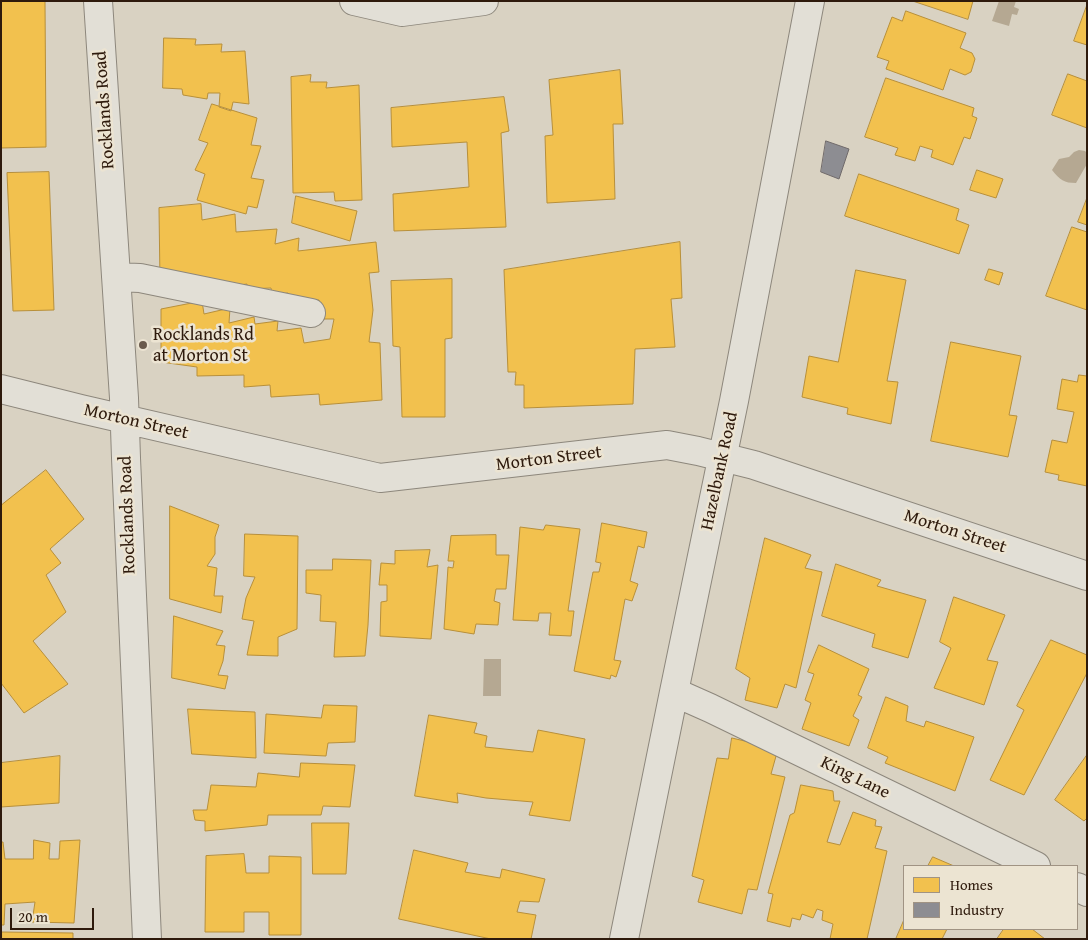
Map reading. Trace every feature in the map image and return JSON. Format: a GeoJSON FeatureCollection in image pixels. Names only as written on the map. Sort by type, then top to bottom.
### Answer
{"type":"FeatureCollection","features":[{"type":"Feature","properties":{"kind":"street","name":"Rocklands Road"},"geometry":{"type":"LineString","coordinates":[[98,1],[124,398],[147,939]]}},
{"type":"Feature","properties":{"kind":"street"},"geometry":{"type":"LineString","coordinates":[[354,1],[402,12],[484,1]]}},
{"type":"Feature","properties":{"kind":"street","name":"Hazelbank Road"},"geometry":{"type":"LineString","coordinates":[[624,939],[723,457],[810,1]]}},
{"type":"Feature","properties":{"kind":"street"},"geometry":{"type":"LineString","coordinates":[[116,277],[140,278],[311,313]]}},
{"type":"Feature","properties":{"kind":"street","name":"Morton Street"},"geometry":{"type":"LineString","coordinates":[[1,389],[380,478],[667,445],[754,465],[1087,576]]}},
{"type":"Feature","properties":{"kind":"street","name":"King Lane"},"geometry":{"type":"LineString","coordinates":[[674,692],[1034,865]]}},
{"type":"Feature","properties":{"kind":"shaded area"},"geometry":{"type":"Polygon","coordinates":[[[999,1],[1016,1],[1014,7],[1019,9],[1017,15],[1012,14],[1009,26],[992,21],[999,1]]]}},
{"type":"Feature","properties":{"kind":"shaded area"},"geometry":{"type":"Polygon","coordinates":[[[1079,150],[1087,153],[1087,164],[1076,183],[1068,182],[1057,176],[1052,170],[1059,159],[1069,157],[1079,150]]]}},
{"type":"Feature","properties":{"kind":"shaded area"},"geometry":{"type":"Polygon","coordinates":[[[484,659],[501,659],[501,696],[483,696],[484,659]]]}},
{"type":"Feature","properties":{"kind":"building: Homes"},"geometry":{"type":"Polygon","coordinates":[[[1,1],[45,1],[46,147],[1,148],[1,1]]]}},
{"type":"Feature","properties":{"kind":"building: Homes"},"geometry":{"type":"Polygon","coordinates":[[[913,1],[973,1],[968,19],[913,1]]]}},
{"type":"Feature","properties":{"kind":"building: Homes"},"geometry":{"type":"Polygon","coordinates":[[[1087,5],[1087,45],[1074,41],[1087,5]]]}},
{"type":"Feature","properties":{"kind":"building: Homes"},"geometry":{"type":"Polygon","coordinates":[[[906,11],[966,33],[960,48],[972,53],[975,59],[971,72],[965,75],[950,69],[943,90],[886,69],[889,61],[877,57],[892,17],[902,21],[906,11]]]}},
{"type":"Feature","properties":{"kind":"building: Homes"},"geometry":{"type":"Polygon","coordinates":[[[164,38],[196,39],[195,45],[222,44],[221,52],[245,51],[249,104],[233,102],[231,111],[219,107],[220,93],[208,93],[207,99],[183,95],[182,89],[163,88],[164,38]]]}},
{"type":"Feature","properties":{"kind":"building: Homes"},"geometry":{"type":"Polygon","coordinates":[[[620,70],[623,124],[613,124],[615,199],[547,203],[545,136],[553,135],[549,80],[620,70]]]}},
{"type":"Feature","properties":{"kind":"building: Homes"},"geometry":{"type":"Polygon","coordinates":[[[1068,74],[1087,81],[1087,128],[1052,115],[1068,74]]]}},
{"type":"Feature","properties":{"kind":"building: Homes"},"geometry":{"type":"Polygon","coordinates":[[[311,75],[310,82],[327,82],[326,88],[359,85],[362,200],[335,201],[334,192],[293,193],[291,77],[311,75]]]}},
{"type":"Feature","properties":{"kind":"building: Homes"},"geometry":{"type":"Polygon","coordinates":[[[886,78],[974,108],[972,116],[977,118],[970,139],[964,137],[953,165],[931,157],[933,150],[920,146],[915,161],[895,155],[898,148],[865,137],[886,78]]]}},
{"type":"Feature","properties":{"kind":"building: Homes"},"geometry":{"type":"Polygon","coordinates":[[[504,97],[509,131],[501,133],[506,227],[394,231],[393,194],[469,187],[467,142],[392,147],[391,108],[504,97]]]}},
{"type":"Feature","properties":{"kind":"building: Homes"},"geometry":{"type":"Polygon","coordinates":[[[212,104],[257,118],[251,145],[261,146],[251,178],[264,180],[257,208],[248,206],[246,214],[197,200],[205,174],[195,170],[208,143],[199,140],[212,104]]]}},
{"type":"Feature","properties":{"kind":"building: Homes"},"geometry":{"type":"Polygon","coordinates":[[[977,170],[1003,179],[996,198],[970,190],[977,170]]]}},
{"type":"Feature","properties":{"kind":"building: Homes"},"geometry":{"type":"Polygon","coordinates":[[[49,172],[54,310],[13,311],[7,173],[49,172]]]}},
{"type":"Feature","properties":{"kind":"building: Homes"},"geometry":{"type":"Polygon","coordinates":[[[859,174],[959,209],[956,220],[969,225],[959,254],[845,216],[859,174]]]}},
{"type":"Feature","properties":{"kind":"building: Homes"},"geometry":{"type":"Polygon","coordinates":[[[296,196],[357,211],[350,241],[292,223],[296,196]]]}},
{"type":"Feature","properties":{"kind":"building: Homes"},"geometry":{"type":"Polygon","coordinates":[[[1087,198],[1087,225],[1078,222],[1087,198]]]}},
{"type":"Feature","properties":{"kind":"building: Homes"},"geometry":{"type":"Polygon","coordinates":[[[201,204],[202,220],[235,214],[236,232],[277,229],[275,244],[299,238],[298,251],[376,242],[379,272],[369,273],[373,310],[369,342],[380,343],[382,400],[320,405],[319,394],[271,397],[270,385],[244,387],[244,375],[197,376],[197,367],[161,362],[161,309],[202,301],[204,314],[230,308],[229,323],[254,317],[255,324],[278,321],[277,331],[301,328],[304,343],[330,339],[334,319],[318,319],[319,300],[289,301],[288,293],[272,295],[271,288],[247,289],[247,284],[219,288],[218,280],[160,282],[159,208],[201,204]]]}},
{"type":"Feature","properties":{"kind":"building: Homes"},"geometry":{"type":"Polygon","coordinates":[[[1072,227],[1087,232],[1087,310],[1046,296],[1072,227]]]}},
{"type":"Feature","properties":{"kind":"building: Homes"},"geometry":{"type":"Polygon","coordinates":[[[680,242],[682,298],[671,299],[675,347],[635,349],[633,404],[524,408],[524,385],[515,385],[516,372],[508,372],[504,270],[680,242]]]}},
{"type":"Feature","properties":{"kind":"building: Homes"},"geometry":{"type":"Polygon","coordinates":[[[989,269],[1003,273],[999,285],[985,280],[989,269]]]}},
{"type":"Feature","properties":{"kind":"building: Homes"},"geometry":{"type":"Polygon","coordinates":[[[856,270],[906,280],[887,381],[898,382],[891,424],[847,414],[848,408],[802,397],[809,356],[838,362],[856,270]]]}},
{"type":"Feature","properties":{"kind":"building: Homes"},"geometry":{"type":"Polygon","coordinates":[[[452,279],[452,338],[445,339],[445,417],[402,417],[400,347],[393,346],[391,281],[452,279]]]}},
{"type":"Feature","properties":{"kind":"building: Homes"},"geometry":{"type":"Polygon","coordinates":[[[951,342],[1021,356],[1009,415],[1017,416],[1008,457],[931,441],[951,342]]]}},
{"type":"Feature","properties":{"kind":"building: Homes"},"geometry":{"type":"Polygon","coordinates":[[[1079,375],[1087,376],[1087,486],[1058,480],[1059,475],[1045,472],[1052,440],[1067,443],[1074,412],[1057,409],[1062,379],[1077,382],[1079,375]]]}},
{"type":"Feature","properties":{"kind":"building: Homes"},"geometry":{"type":"Polygon","coordinates":[[[46,470],[84,519],[50,549],[61,563],[46,575],[66,612],[33,641],[68,684],[24,713],[1,683],[1,503],[46,470]]]}},
{"type":"Feature","properties":{"kind":"building: Homes"},"geometry":{"type":"Polygon","coordinates":[[[170,506],[219,525],[215,537],[215,554],[207,566],[217,568],[214,596],[223,596],[221,613],[170,599],[170,506]]]}},
{"type":"Feature","properties":{"kind":"building: Homes"},"geometry":{"type":"Polygon","coordinates":[[[602,523],[647,532],[644,548],[638,546],[630,581],[638,584],[632,601],[625,599],[614,660],[621,661],[616,677],[611,675],[610,679],[574,671],[593,572],[599,572],[601,563],[596,562],[602,523]]]}},
{"type":"Feature","properties":{"kind":"building: Homes"},"geometry":{"type":"Polygon","coordinates":[[[546,525],[580,529],[568,611],[574,611],[571,636],[549,635],[551,613],[539,613],[538,621],[513,620],[520,527],[543,530],[546,525]]]}},
{"type":"Feature","properties":{"kind":"building: Homes"},"geometry":{"type":"Polygon","coordinates":[[[245,534],[298,536],[297,629],[278,637],[278,656],[247,655],[254,621],[242,619],[246,598],[255,577],[244,576],[245,534]]]}},
{"type":"Feature","properties":{"kind":"building: Homes"},"geometry":{"type":"Polygon","coordinates":[[[496,535],[496,555],[509,555],[506,589],[496,589],[494,601],[500,603],[498,625],[476,624],[474,634],[444,629],[448,567],[453,568],[454,561],[448,561],[451,536],[496,535]]]}},
{"type":"Feature","properties":{"kind":"building: Homes"},"geometry":{"type":"Polygon","coordinates":[[[765,538],[811,555],[805,568],[822,572],[796,688],[785,684],[777,708],[745,700],[750,678],[736,669],[765,538]]]}},
{"type":"Feature","properties":{"kind":"building: Homes"},"geometry":{"type":"Polygon","coordinates":[[[430,550],[427,567],[438,565],[431,639],[380,636],[381,602],[387,601],[387,585],[379,585],[381,563],[395,564],[395,551],[430,550]]]}},
{"type":"Feature","properties":{"kind":"building: Homes"},"geometry":{"type":"Polygon","coordinates":[[[333,559],[371,560],[365,656],[334,657],[336,622],[320,621],[321,595],[306,593],[306,570],[332,570],[333,559]]]}},
{"type":"Feature","properties":{"kind":"building: Homes"},"geometry":{"type":"Polygon","coordinates":[[[836,564],[881,580],[877,586],[926,600],[908,658],[872,647],[875,634],[822,616],[836,564]]]}},
{"type":"Feature","properties":{"kind":"building: Homes"},"geometry":{"type":"Polygon","coordinates":[[[954,597],[1005,615],[987,660],[998,662],[984,705],[934,688],[951,648],[940,642],[954,597]]]}},
{"type":"Feature","properties":{"kind":"building: Homes"},"geometry":{"type":"Polygon","coordinates":[[[174,616],[223,631],[216,645],[225,646],[223,661],[218,675],[228,676],[225,689],[172,678],[174,616]]]}},
{"type":"Feature","properties":{"kind":"building: Homes"},"geometry":{"type":"Polygon","coordinates":[[[1051,640],[1087,655],[1087,673],[1024,795],[990,780],[1024,710],[1017,706],[1051,640]]]}},
{"type":"Feature","properties":{"kind":"building: Homes"},"geometry":{"type":"Polygon","coordinates":[[[819,645],[869,669],[858,695],[862,697],[853,716],[859,720],[849,746],[802,729],[811,703],[805,700],[814,674],[808,672],[819,645]]]}},
{"type":"Feature","properties":{"kind":"building: Homes"},"geometry":{"type":"Polygon","coordinates":[[[886,697],[908,706],[906,721],[924,727],[926,721],[974,737],[955,791],[885,763],[888,757],[868,748],[886,697]]]}},
{"type":"Feature","properties":{"kind":"building: Homes"},"geometry":{"type":"Polygon","coordinates":[[[324,705],[357,706],[355,742],[328,743],[326,756],[264,753],[266,714],[321,718],[324,705]]]}},
{"type":"Feature","properties":{"kind":"building: Homes"},"geometry":{"type":"Polygon","coordinates":[[[188,709],[255,712],[256,758],[192,754],[188,709]]]}},
{"type":"Feature","properties":{"kind":"building: Homes"},"geometry":{"type":"Polygon","coordinates":[[[429,715],[477,723],[474,733],[487,736],[485,747],[533,752],[538,730],[585,739],[570,821],[529,815],[533,802],[486,798],[457,793],[458,803],[415,796],[429,715]]]}},
{"type":"Feature","properties":{"kind":"building: Homes"},"geometry":{"type":"Polygon","coordinates":[[[732,738],[778,749],[771,774],[785,777],[757,890],[748,889],[742,914],[698,902],[704,880],[692,876],[717,758],[728,759],[732,738]]]}},
{"type":"Feature","properties":{"kind":"building: Homes"},"geometry":{"type":"Polygon","coordinates":[[[1087,755],[1087,818],[1084,821],[1055,800],[1087,755]]]}},
{"type":"Feature","properties":{"kind":"building: Homes"},"geometry":{"type":"Polygon","coordinates":[[[60,756],[59,803],[1,807],[1,763],[60,756]]]}},
{"type":"Feature","properties":{"kind":"building: Homes"},"geometry":{"type":"Polygon","coordinates":[[[301,763],[355,765],[350,807],[323,806],[321,815],[268,815],[267,825],[205,831],[205,821],[195,820],[193,810],[207,810],[211,785],[256,787],[258,773],[299,777],[301,763]]]}},
{"type":"Feature","properties":{"kind":"building: Homes"},"geometry":{"type":"Polygon","coordinates":[[[801,785],[833,791],[834,801],[840,801],[827,842],[840,845],[853,812],[876,820],[875,826],[882,827],[875,848],[887,851],[867,939],[830,939],[833,924],[822,920],[823,911],[817,909],[813,918],[802,914],[800,920],[792,918],[790,927],[767,921],[773,894],[768,893],[790,815],[794,813],[801,785]]]}},
{"type":"Feature","properties":{"kind":"building: Homes"},"geometry":{"type":"Polygon","coordinates":[[[312,823],[349,823],[346,874],[313,874],[312,823]]]}},
{"type":"Feature","properties":{"kind":"building: Homes"},"geometry":{"type":"Polygon","coordinates":[[[34,840],[50,843],[49,859],[59,859],[60,841],[80,840],[74,923],[32,922],[35,902],[5,904],[4,925],[1,925],[1,842],[3,842],[5,859],[33,859],[34,840]]]}},
{"type":"Feature","properties":{"kind":"building: Homes"},"geometry":{"type":"Polygon","coordinates":[[[414,850],[468,863],[465,872],[500,878],[502,869],[545,879],[539,902],[520,901],[517,912],[536,915],[531,939],[491,939],[399,919],[414,850]]]}},
{"type":"Feature","properties":{"kind":"building: Homes"},"geometry":{"type":"Polygon","coordinates":[[[244,854],[246,873],[269,873],[269,856],[301,857],[301,935],[269,935],[269,912],[244,912],[244,932],[205,932],[206,856],[244,854]]]}},
{"type":"Feature","properties":{"kind":"building: Homes"},"geometry":{"type":"Polygon","coordinates":[[[933,857],[952,865],[929,865],[933,857]]]}},
{"type":"Feature","properties":{"kind":"building: Homes"},"geometry":{"type":"Polygon","coordinates":[[[903,922],[903,930],[946,930],[942,939],[896,939],[903,922]]]}},
{"type":"Feature","properties":{"kind":"building: Homes"},"geometry":{"type":"Polygon","coordinates":[[[1003,930],[1033,930],[1045,939],[997,939],[1003,930]]]}},
{"type":"Feature","properties":{"kind":"building: Homes"},"geometry":{"type":"Polygon","coordinates":[[[2,932],[73,933],[73,939],[2,939],[2,932]]]}},
{"type":"Feature","properties":{"kind":"building: Industry"},"geometry":{"type":"Polygon","coordinates":[[[826,141],[849,149],[839,179],[821,172],[826,141]]]}},
{"type":"Feature","properties":{"kind":"place","name":"Rocklands Rd at Morton St"},"geometry":{"type":"Point","coordinates":[143,345]}}]}
